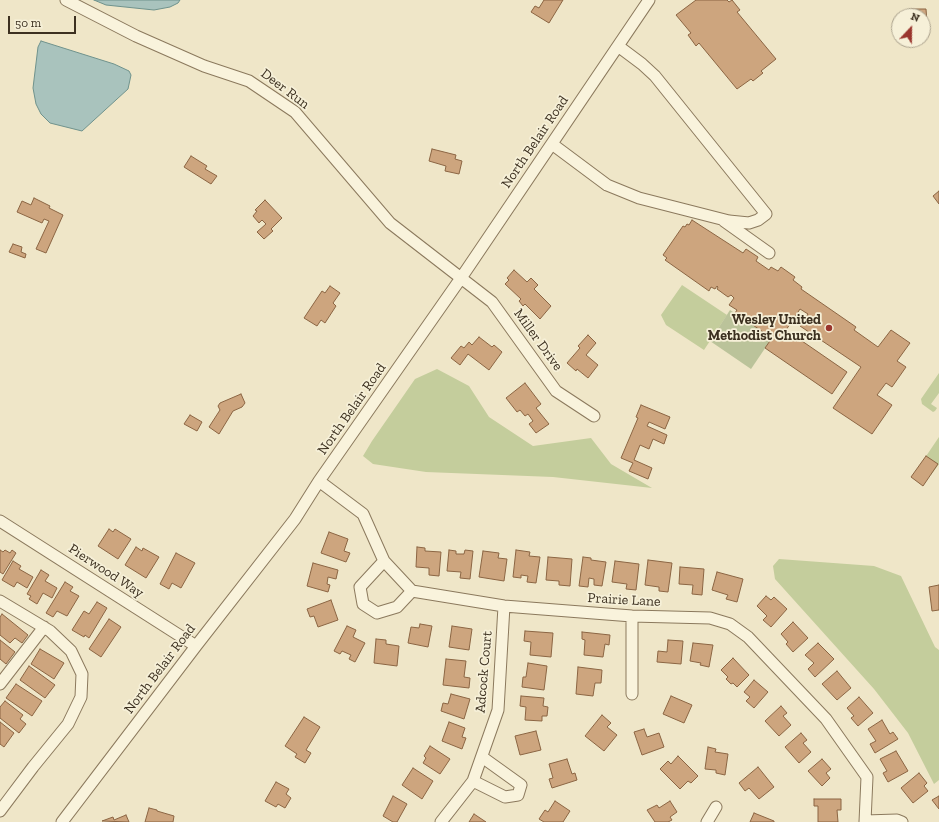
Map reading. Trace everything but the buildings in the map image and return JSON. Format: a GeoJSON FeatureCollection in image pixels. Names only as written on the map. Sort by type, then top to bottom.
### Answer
{"type":"FeatureCollection","features":[{"type":"Feature","properties":{"kind":"street","name":"Deer Run"},"geometry":{"type":"LineString","coordinates":[[66,0],[136,36],[204,66],[249,81],[295,112],[390,223],[461,278]]}},
{"type":"Feature","properties":{"kind":"street","name":"North Belair Road"},"geometry":{"type":"LineString","coordinates":[[62,822],[295,519],[461,278],[649,0]]}},
{"type":"Feature","properties":{"kind":"street"},"geometry":{"type":"LineString","coordinates":[[552,144],[607,185],[639,198],[729,221],[749,223],[758,220],[766,214],[655,76],[618,46]]}},
{"type":"Feature","properties":{"kind":"street"},"geometry":{"type":"LineString","coordinates":[[721,219],[769,253]]}},
{"type":"Feature","properties":{"kind":"street","name":"Miller Drive"},"geometry":{"type":"LineString","coordinates":[[461,278],[492,302],[556,390],[594,416]]}},
{"type":"Feature","properties":{"kind":"street"},"geometry":{"type":"LineString","coordinates":[[320,481],[363,514],[384,560],[412,591],[397,607],[377,613],[363,604],[360,587],[384,560]]}},
{"type":"Feature","properties":{"kind":"street","name":"Pierwood Way"},"geometry":{"type":"LineString","coordinates":[[0,521],[196,646]]}},
{"type":"Feature","properties":{"kind":"street","name":"Prairie Lane"},"geometry":{"type":"LineString","coordinates":[[412,591],[504,606],[632,616],[710,618],[730,624],[748,637],[826,719],[866,777],[865,821]]}},
{"type":"Feature","properties":{"kind":"street"},"geometry":{"type":"LineString","coordinates":[[0,601],[50,631],[71,651],[82,674],[81,697],[68,724],[0,811]]}},
{"type":"Feature","properties":{"kind":"street","name":"Adcock Court"},"geometry":{"type":"LineString","coordinates":[[441,822],[473,781],[498,710],[504,606]]}},
{"type":"Feature","properties":{"kind":"street"},"geometry":{"type":"LineString","coordinates":[[632,616],[632,694]]}},
{"type":"Feature","properties":{"kind":"street"},"geometry":{"type":"LineString","coordinates":[[0,684],[44,627]]}},
{"type":"Feature","properties":{"kind":"street"},"geometry":{"type":"LineString","coordinates":[[473,781],[505,797],[518,795],[521,784],[482,757]]}},
{"type":"Feature","properties":{"kind":"street"},"geometry":{"type":"LineString","coordinates":[[707,822],[716,807]]}},
{"type":"Feature","properties":{"kind":"street"},"geometry":{"type":"LineString","coordinates":[[865,821],[897,820],[902,822]]}},
{"type":"Feature","properties":{"kind":"green space"},"geometry":{"type":"Polygon","coordinates":[[[682,285],[727,315],[704,350],[666,325],[661,315],[682,285]]]}},
{"type":"Feature","properties":{"kind":"green space"},"geometry":{"type":"Polygon","coordinates":[[[730,310],[772,338],[751,369],[710,341],[730,310]]]}},
{"type":"Feature","properties":{"kind":"green space"},"geometry":{"type":"Polygon","coordinates":[[[437,369],[469,386],[489,417],[533,446],[591,438],[611,464],[652,488],[553,477],[426,472],[373,464],[363,456],[372,441],[415,379],[437,369]]]}},
{"type":"Feature","properties":{"kind":"green space"},"geometry":{"type":"Polygon","coordinates":[[[939,373],[939,393],[931,404],[937,408],[933,412],[922,404],[921,399],[939,373]]]}},
{"type":"Feature","properties":{"kind":"green space"},"geometry":{"type":"Polygon","coordinates":[[[939,437],[939,464],[931,475],[918,468],[939,437]]]}},
{"type":"Feature","properties":{"kind":"green space"},"geometry":{"type":"Polygon","coordinates":[[[779,559],[874,566],[901,576],[935,647],[939,650],[939,780],[934,784],[908,733],[874,689],[775,579],[773,566],[779,559]]]}},
{"type":"Feature","properties":{"kind":"water"},"geometry":{"type":"Polygon","coordinates":[[[94,0],[180,0],[178,3],[170,7],[154,10],[106,5],[94,0]]]}},
{"type":"Feature","properties":{"kind":"water"},"geometry":{"type":"Polygon","coordinates":[[[41,41],[114,64],[129,71],[131,75],[128,89],[82,131],[50,123],[41,114],[36,104],[33,88],[38,47],[41,41]]]}},
{"type":"Feature","properties":{"kind":"place","name":"Wesley United Methodist Church"},"geometry":{"type":"Point","coordinates":[829,328]}}]}
